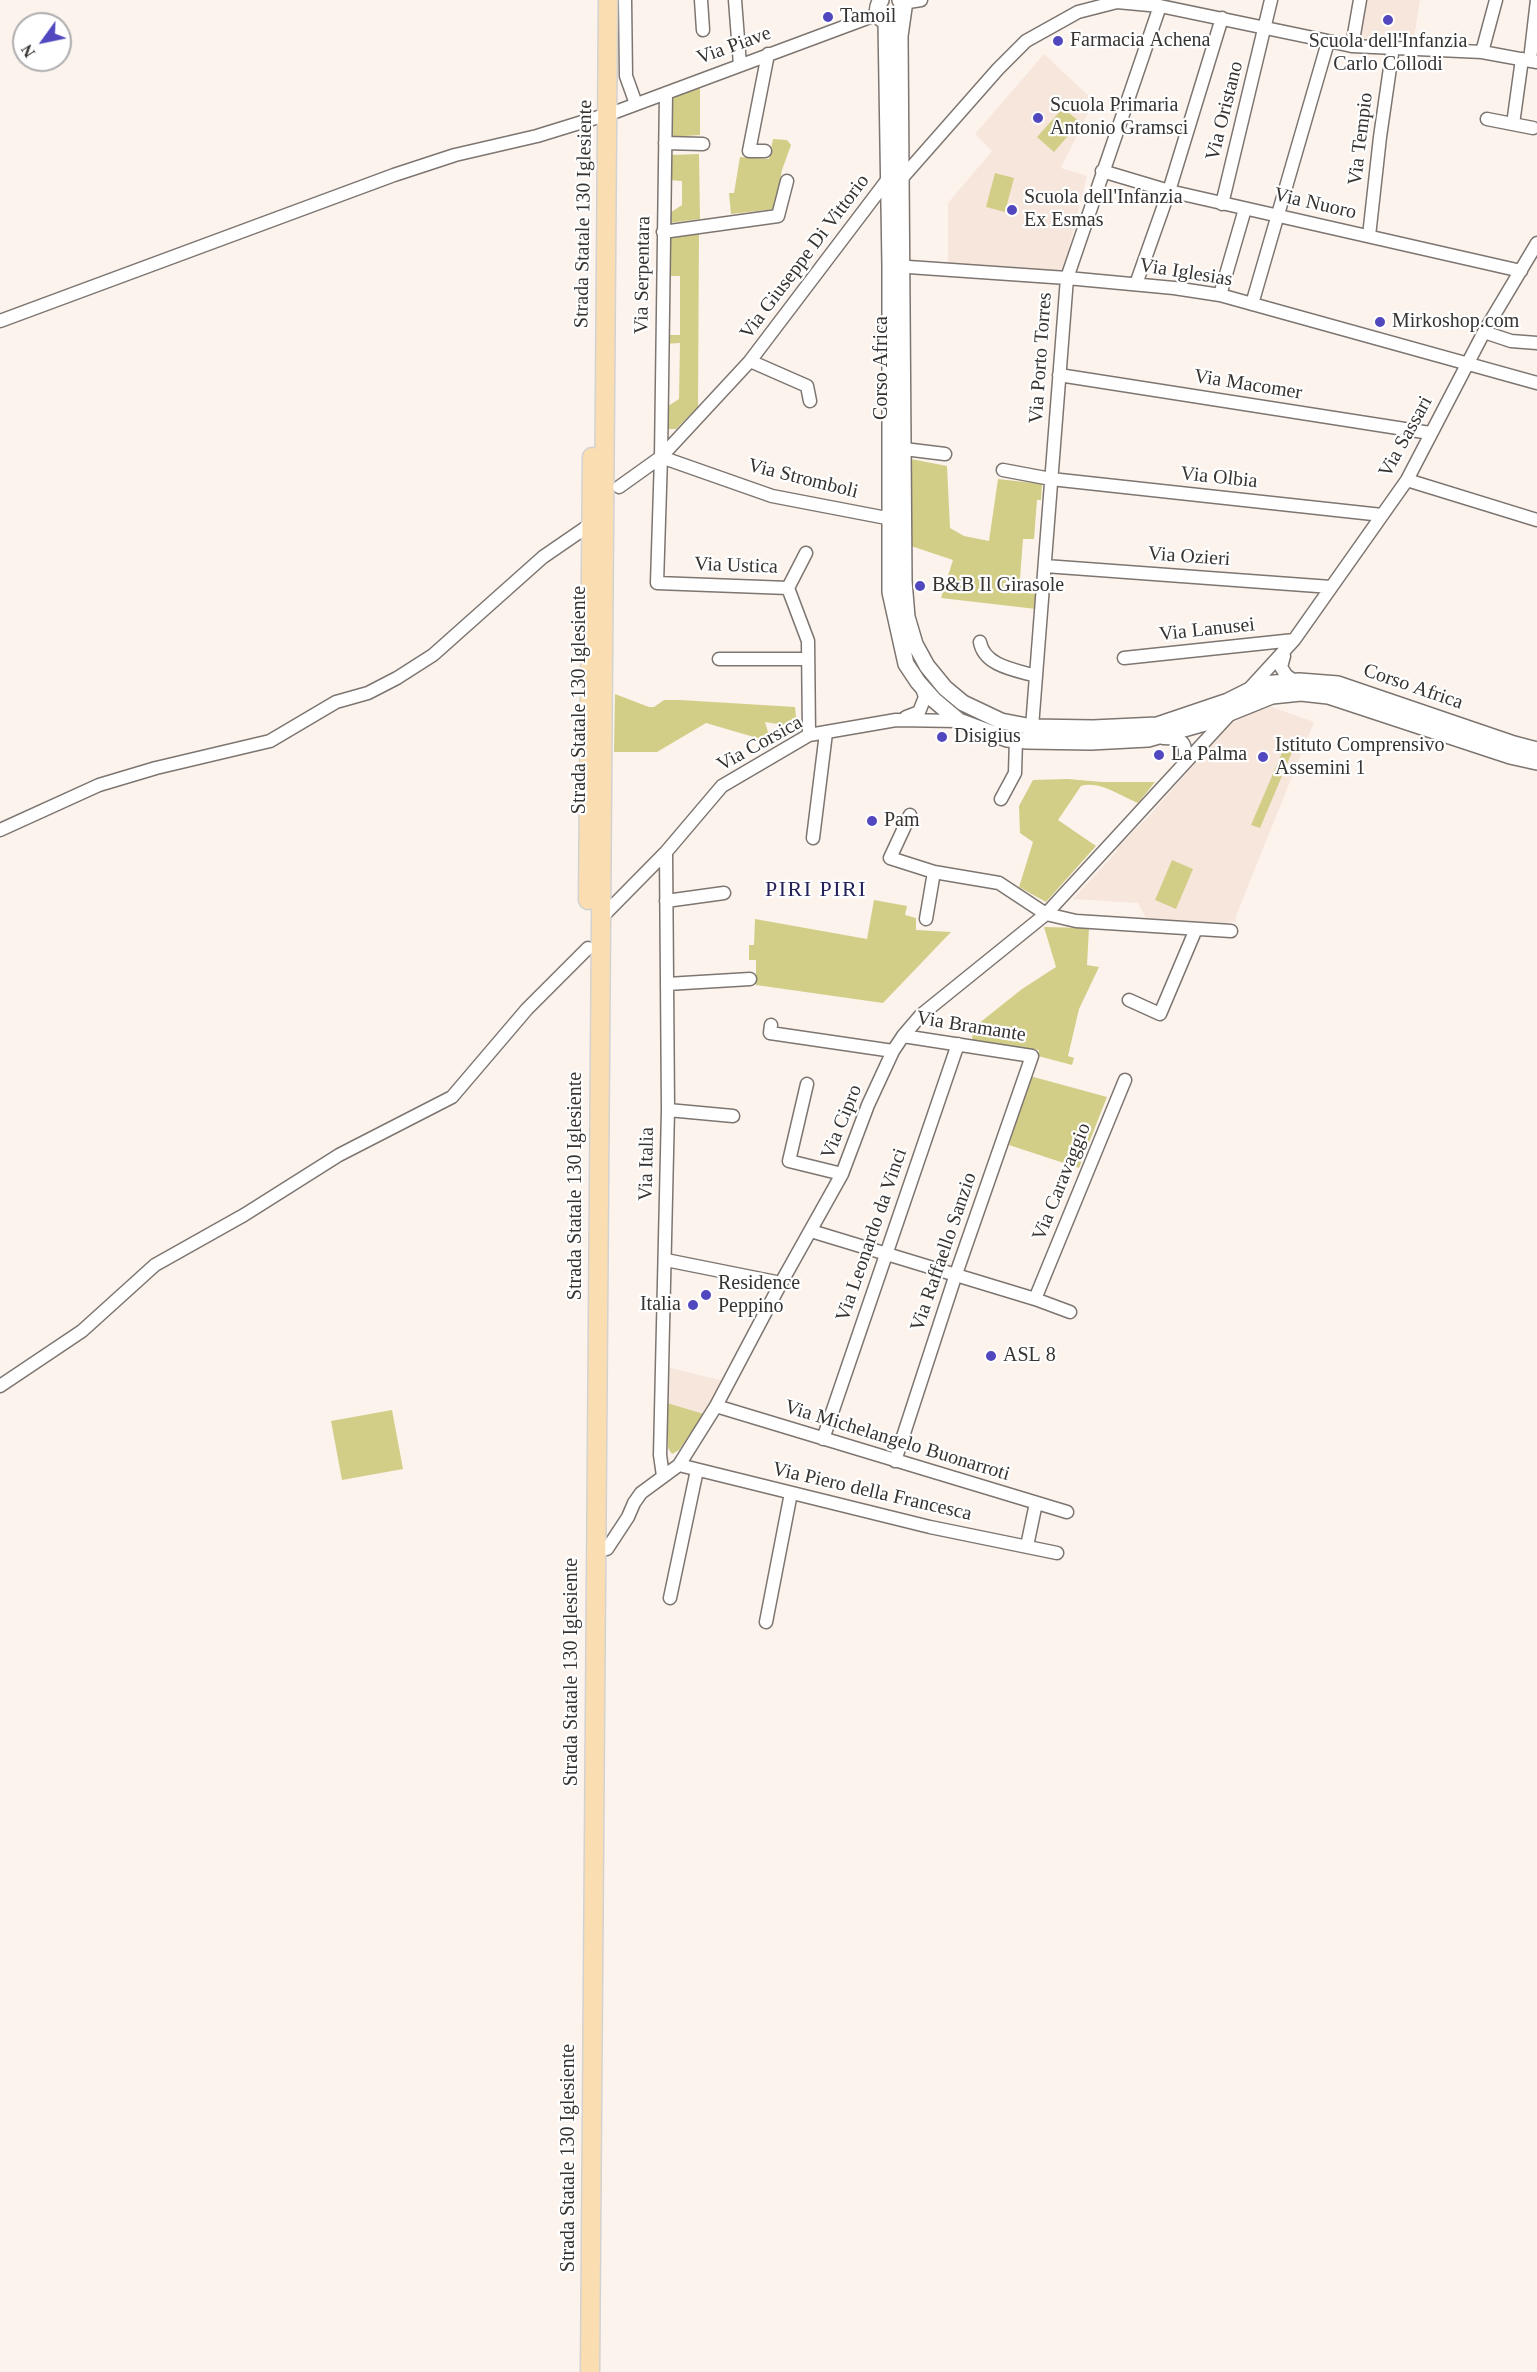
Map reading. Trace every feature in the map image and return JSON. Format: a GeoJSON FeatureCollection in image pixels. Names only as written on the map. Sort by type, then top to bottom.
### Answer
{"type":"FeatureCollection","features":[{"type":"Feature","properties":{"kind":"main road","name":"Strada Statale 130 Iglesiente"},"geometry":{"type":"LineString","coordinates":[[590,2372],[603,116],[598,0]]}},
{"type":"Feature","properties":{"kind":"main road","name":"Strada Statale 130 Iglesiente"},"geometry":{"type":"LineString","coordinates":[[581,2372],[591,524],[608,0]]}},
{"type":"Feature","properties":{"kind":"street"},"geometry":{"type":"LineString","coordinates":[[625,0],[626,76],[635,98]]}},
{"type":"Feature","properties":{"kind":"street"},"geometry":{"type":"LineString","coordinates":[[701,0],[703,30]]}},
{"type":"Feature","properties":{"kind":"street"},"geometry":{"type":"LineString","coordinates":[[735,0],[740,64]]}},
{"type":"Feature","properties":{"kind":"street"},"geometry":{"type":"LineString","coordinates":[[880,13],[896,21],[903,6],[921,0]]}},
{"type":"Feature","properties":{"kind":"street","name":"Via Oristano"},"geometry":{"type":"LineString","coordinates":[[1222,204],[1271,0]]}},
{"type":"Feature","properties":{"kind":"street"},"geometry":{"type":"LineString","coordinates":[[1352,46],[1360,0]]}},
{"type":"Feature","properties":{"kind":"street"},"geometry":{"type":"LineString","coordinates":[[1482,52],[1496,0]]}},
{"type":"Feature","properties":{"kind":"street"},"geometry":{"type":"LineString","coordinates":[[1513,124],[1530,60],[1537,0]]}},
{"type":"Feature","properties":{"kind":"street","name":"Via Giuseppe Di Vittorio"},"geometry":{"type":"LineString","coordinates":[[618,487],[661,457],[750,361],[895,178],[998,69],[1026,41],[1076,6],[1115,1],[1160,6],[1352,46],[1482,52],[1530,60]]}},
{"type":"Feature","properties":{"kind":"street","name":"Corso Africa"},"geometry":{"type":"LineString","coordinates":[[903,6],[895,178],[897,520],[907,617],[915,644],[931,672],[961,701],[1001,721],[1032,727],[1093,728],[1157,725],[1272,696],[1266,688]]}},
{"type":"Feature","properties":{"kind":"street","name":"Via Porto Torres"},"geometry":{"type":"LineString","coordinates":[[1032,727],[1066,278],[1160,6]]}},
{"type":"Feature","properties":{"kind":"street","name":"Via Piave"},"geometry":{"type":"LineString","coordinates":[[0,321],[394,175],[455,155],[537,136],[603,116],[635,98],[666,93],[880,13]]}},
{"type":"Feature","properties":{"kind":"street","name":"Corso Africa"},"geometry":{"type":"LineString","coordinates":[[880,13],[895,178]]}},
{"type":"Feature","properties":{"kind":"street"},"geometry":{"type":"LineString","coordinates":[[1136,285],[1169,191],[1222,18]]}},
{"type":"Feature","properties":{"kind":"street"},"geometry":{"type":"LineString","coordinates":[[1252,304],[1328,42]]}},
{"type":"Feature","properties":{"kind":"street","name":"Via Tempio"},"geometry":{"type":"LineString","coordinates":[[1369,236],[1393,47]]}},
{"type":"Feature","properties":{"kind":"street"},"geometry":{"type":"LineString","coordinates":[[765,151],[749,151],[768,54]]}},
{"type":"Feature","properties":{"kind":"street","name":"Via Serpentara"},"geometry":{"type":"LineString","coordinates":[[661,457],[666,93]]}},
{"type":"Feature","properties":{"kind":"street"},"geometry":{"type":"LineString","coordinates":[[1487,119],[1533,128]]}},
{"type":"Feature","properties":{"kind":"street"},"geometry":{"type":"LineString","coordinates":[[665,143],[703,144]]}},
{"type":"Feature","properties":{"kind":"street","name":"Via Nuoro"},"geometry":{"type":"LineString","coordinates":[[1102,171],[1222,204],[1521,271]]}},
{"type":"Feature","properties":{"kind":"street"},"geometry":{"type":"LineString","coordinates":[[663,232],[778,216],[787,181]]}},
{"type":"Feature","properties":{"kind":"street"},"geometry":{"type":"LineString","coordinates":[[1220,295],[1245,209]]}},
{"type":"Feature","properties":{"kind":"street","name":"Via Sassari"},"geometry":{"type":"LineString","coordinates":[[1266,688],[1294,640],[1407,480],[1484,332],[1537,243]]}},
{"type":"Feature","properties":{"kind":"street","name":"Via Iglesias"},"geometry":{"type":"LineString","coordinates":[[896,266],[1066,278],[1220,295],[1537,383]]}},
{"type":"Feature","properties":{"kind":"street"},"geometry":{"type":"LineString","coordinates":[[1484,332],[1511,341],[1537,343]]}},
{"type":"Feature","properties":{"kind":"street"},"geometry":{"type":"LineString","coordinates":[[750,361],[807,386],[810,401]]}},
{"type":"Feature","properties":{"kind":"street","name":"Via Macomer"},"geometry":{"type":"LineString","coordinates":[[1059,375],[1430,434]]}},
{"type":"Feature","properties":{"kind":"street"},"geometry":{"type":"LineString","coordinates":[[896,448],[945,454]]}},
{"type":"Feature","properties":{"kind":"street","name":"Via Stromboli"},"geometry":{"type":"LineString","coordinates":[[661,457],[772,496],[897,520]]}},
{"type":"Feature","properties":{"kind":"street","name":"Via Ustica"},"geometry":{"type":"LineString","coordinates":[[661,457],[657,582],[788,588],[808,640],[809,735]]}},
{"type":"Feature","properties":{"kind":"street","name":"Via Olbia"},"geometry":{"type":"LineString","coordinates":[[1004,470],[1051,479],[1382,515]]}},
{"type":"Feature","properties":{"kind":"street"},"geometry":{"type":"LineString","coordinates":[[1407,480],[1537,519]]}},
{"type":"Feature","properties":{"kind":"street","name":"Corso Africa"},"geometry":{"type":"LineString","coordinates":[[897,520],[890,592],[906,664],[922,688],[959,721],[1007,739],[1091,742],[1148,739],[1205,723],[1266,688],[1294,681],[1338,684],[1537,750]]}},
{"type":"Feature","properties":{"kind":"street"},"geometry":{"type":"LineString","coordinates":[[0,830],[99,785],[156,768],[270,741],[336,702],[368,693],[398,678],[433,655],[543,557],[591,524]]}},
{"type":"Feature","properties":{"kind":"street"},"geometry":{"type":"LineString","coordinates":[[788,588],[806,553]]}},
{"type":"Feature","properties":{"kind":"street","name":"Via Ozieri"},"geometry":{"type":"LineString","coordinates":[[1045,566],[1331,586]]}},
{"type":"Feature","properties":{"kind":"street","name":"Via Sassari"},"geometry":{"type":"LineString","coordinates":[[1266,688],[1294,640]]}},
{"type":"Feature","properties":{"kind":"street","name":"Via Lanusei"},"geometry":{"type":"LineString","coordinates":[[1124,658],[1294,640]]}},
{"type":"Feature","properties":{"kind":"street"},"geometry":{"type":"LineString","coordinates":[[980,642],[981,650],[989,658],[1009,668],[1036,676]]}},
{"type":"Feature","properties":{"kind":"street"},"geometry":{"type":"LineString","coordinates":[[1284,656],[1281,666],[1286,675],[1294,681]]}},
{"type":"Feature","properties":{"kind":"street"},"geometry":{"type":"LineString","coordinates":[[719,659],[808,659]]}},
{"type":"Feature","properties":{"kind":"street"},"geometry":{"type":"LineString","coordinates":[[919,712],[925,697],[922,688]]}},
{"type":"Feature","properties":{"kind":"street","name":"Corso Africa"},"geometry":{"type":"LineString","coordinates":[[1266,688],[1328,696],[1510,756],[1537,762]]}},
{"type":"Feature","properties":{"kind":"street"},"geometry":{"type":"LineString","coordinates":[[896,720],[939,703],[961,701]]}},
{"type":"Feature","properties":{"kind":"street","name":"Via Cipro"},"geometry":{"type":"LineString","coordinates":[[607,1549],[641,1493],[679,1465],[716,1406],[842,1174],[868,1105],[893,1051],[903,1036],[921,1015],[1046,914],[1235,707]]}},
{"type":"Feature","properties":{"kind":"street","name":"Via Corsica"},"geometry":{"type":"LineString","coordinates":[[600,919],[666,852],[722,786],[809,735],[896,720],[959,721]]}},
{"type":"Feature","properties":{"kind":"street","name":"Via Cipro"},"geometry":{"type":"LineString","coordinates":[[1184,764],[1205,723]]}},
{"type":"Feature","properties":{"kind":"street"},"geometry":{"type":"LineString","coordinates":[[813,838],[826,733]]}},
{"type":"Feature","properties":{"kind":"street"},"geometry":{"type":"LineString","coordinates":[[1148,739],[1176,738],[1184,742],[1186,750],[1184,764]]}},
{"type":"Feature","properties":{"kind":"street"},"geometry":{"type":"LineString","coordinates":[[1001,799],[1015,773],[1016,739]]}},
{"type":"Feature","properties":{"kind":"street"},"geometry":{"type":"LineString","coordinates":[[910,815],[890,858],[934,872],[999,883],[1046,914],[1076,921],[1231,931]]}},
{"type":"Feature","properties":{"kind":"street","name":"Via Italia"},"geometry":{"type":"LineString","coordinates":[[663,1476],[660,1455],[668,1110],[666,852]]}},
{"type":"Feature","properties":{"kind":"street"},"geometry":{"type":"LineString","coordinates":[[926,919],[934,872]]}},
{"type":"Feature","properties":{"kind":"street"},"geometry":{"type":"LineString","coordinates":[[666,901],[724,893]]}},
{"type":"Feature","properties":{"kind":"street"},"geometry":{"type":"LineString","coordinates":[[1129,1000],[1160,1014],[1196,929]]}},
{"type":"Feature","properties":{"kind":"street"},"geometry":{"type":"LineString","coordinates":[[0,1386],[82,1331],[154,1265],[244,1215],[339,1155],[452,1096],[527,1009],[588,948]]}},
{"type":"Feature","properties":{"kind":"street"},"geometry":{"type":"LineString","coordinates":[[667,984],[750,979]]}},
{"type":"Feature","properties":{"kind":"street"},"geometry":{"type":"LineString","coordinates":[[771,1025],[770,1033],[893,1051]]}},
{"type":"Feature","properties":{"kind":"street","name":"Via Bramante"},"geometry":{"type":"LineString","coordinates":[[903,1036],[1032,1056]]}},
{"type":"Feature","properties":{"kind":"street","name":"Via Leonardo da Vinci"},"geometry":{"type":"LineString","coordinates":[[823,1439],[958,1044]]}},
{"type":"Feature","properties":{"kind":"street","name":"Via Raffaello Sanzio"},"geometry":{"type":"LineString","coordinates":[[895,1461],[956,1274],[1032,1056]]}},
{"type":"Feature","properties":{"kind":"street","name":"Via Caravaggio"},"geometry":{"type":"LineString","coordinates":[[1035,1299],[1125,1080]]}},
{"type":"Feature","properties":{"kind":"street"},"geometry":{"type":"LineString","coordinates":[[807,1084],[789,1161],[842,1174]]}},
{"type":"Feature","properties":{"kind":"street"},"geometry":{"type":"LineString","coordinates":[[668,1110],[733,1116]]}},
{"type":"Feature","properties":{"kind":"street"},"geometry":{"type":"LineString","coordinates":[[811,1231],[956,1274],[1070,1312]]}},
{"type":"Feature","properties":{"kind":"street"},"geometry":{"type":"LineString","coordinates":[[666,1260],[781,1283]]}},
{"type":"Feature","properties":{"kind":"street","name":"Via Michelangelo Buonarroti"},"geometry":{"type":"LineString","coordinates":[[716,1406],[1067,1512]]}},
{"type":"Feature","properties":{"kind":"street","name":"Via Piero della Francesca"},"geometry":{"type":"LineString","coordinates":[[679,1465],[930,1527],[1057,1553]]}},
{"type":"Feature","properties":{"kind":"street"},"geometry":{"type":"LineString","coordinates":[[670,1598],[697,1470]]}},
{"type":"Feature","properties":{"kind":"street"},"geometry":{"type":"LineString","coordinates":[[766,1622],[791,1493]]}},
{"type":"Feature","properties":{"kind":"street"},"geometry":{"type":"LineString","coordinates":[[1027,1546],[1036,1503]]}},
{"type":"Feature","properties":{"kind":"shaded area","name":"Scuola dell'Infanzia Carlo Collodi"},"geometry":{"type":"Polygon","coordinates":[[[1363,0],[1420,0],[1413,44],[1359,41],[1363,0]]]}},
{"type":"Feature","properties":{"kind":"shaded area","name":"Scuola dell'Infanzia Ex Esmas"},"geometry":{"type":"Polygon","coordinates":[[[1044,54],[1094,101],[1061,168],[1087,176],[1063,272],[948,264],[948,203],[992,151],[975,134],[1044,54]]]}},
{"type":"Feature","properties":{"kind":"shaded area"},"geometry":{"type":"Polygon","coordinates":[[[700,87],[700,135],[671,137],[672,97],[700,87]]]}},
{"type":"Feature","properties":{"kind":"shaded area"},"geometry":{"type":"Polygon","coordinates":[[[1063,108],[1080,122],[1054,152],[1037,137],[1063,108]]]}},
{"type":"Feature","properties":{"kind":"shaded area"},"geometry":{"type":"Polygon","coordinates":[[[773,139],[787,140],[791,145],[782,170],[775,209],[731,214],[729,193],[734,193],[740,157],[769,159],[773,139]]]}},
{"type":"Feature","properties":{"kind":"shaded area"},"geometry":{"type":"Polygon","coordinates":[[[699,154],[700,219],[668,223],[668,214],[682,205],[682,181],[669,180],[670,155],[699,154]]]}},
{"type":"Feature","properties":{"kind":"shaded area"},"geometry":{"type":"Polygon","coordinates":[[[995,173],[1014,178],[1005,212],[986,207],[995,173]]]}},
{"type":"Feature","properties":{"kind":"shaded area"},"geometry":{"type":"Polygon","coordinates":[[[699,234],[698,407],[676,429],[665,429],[665,408],[679,399],[680,343],[665,344],[665,335],[680,335],[680,276],[665,276],[666,238],[699,234]]]}},
{"type":"Feature","properties":{"kind":"shaded area"},"geometry":{"type":"Polygon","coordinates":[[[911,459],[947,466],[950,528],[964,536],[989,541],[998,479],[1042,484],[1041,500],[1037,500],[1034,539],[1023,539],[1019,592],[1037,594],[1036,609],[941,598],[953,560],[911,546],[911,459]]]}},
{"type":"Feature","properties":{"kind":"shaded area"},"geometry":{"type":"Polygon","coordinates":[[[615,694],[649,707],[654,707],[664,700],[680,700],[795,707],[797,727],[765,722],[771,742],[706,723],[657,752],[614,752],[615,694]]]}},
{"type":"Feature","properties":{"kind":"shaded area"},"geometry":{"type":"Polygon","coordinates":[[[1272,707],[1314,722],[1236,916],[1236,921],[1225,923],[1146,918],[1138,903],[1073,899],[1117,851],[1115,849],[1150,815],[1229,724],[1272,707]]]}},
{"type":"Feature","properties":{"kind":"shaded area"},"geometry":{"type":"Polygon","coordinates":[[[1287,741],[1295,745],[1260,828],[1251,825],[1287,741]]]}},
{"type":"Feature","properties":{"kind":"shaded area"},"geometry":{"type":"Polygon","coordinates":[[[1068,779],[1102,782],[1155,782],[1138,803],[1102,787],[1081,786],[1058,820],[1096,846],[1046,902],[1019,887],[1033,842],[1020,833],[1019,806],[1033,780],[1068,779]]]}},
{"type":"Feature","properties":{"kind":"shaded area"},"geometry":{"type":"Polygon","coordinates":[[[1172,860],[1193,869],[1176,909],[1155,900],[1172,860]]]}},
{"type":"Feature","properties":{"kind":"shaded area"},"geometry":{"type":"Polygon","coordinates":[[[874,900],[907,906],[905,915],[916,918],[916,930],[951,932],[883,1003],[756,985],[756,960],[749,960],[749,945],[754,945],[755,919],[867,939],[874,900]]]}},
{"type":"Feature","properties":{"kind":"shaded area"},"geometry":{"type":"Polygon","coordinates":[[[1044,927],[1089,928],[1087,965],[1099,967],[1079,1009],[1068,1056],[1074,1058],[1072,1065],[1038,1056],[1039,1050],[972,1041],[973,1028],[1022,989],[1056,967],[1044,927]]]}},
{"type":"Feature","properties":{"kind":"shaded area"},"geometry":{"type":"Polygon","coordinates":[[[1030,1076],[1107,1097],[1079,1168],[1009,1145],[1030,1076]]]}},
{"type":"Feature","properties":{"kind":"shaded area"},"geometry":{"type":"Polygon","coordinates":[[[667,1367],[723,1381],[704,1414],[667,1403],[667,1367]]]}},
{"type":"Feature","properties":{"kind":"shaded area"},"geometry":{"type":"Polygon","coordinates":[[[667,1403],[704,1414],[679,1450],[672,1454],[668,1448],[667,1403]]]}},
{"type":"Feature","properties":{"kind":"shaded area"},"geometry":{"type":"Polygon","coordinates":[[[392,1410],[403,1469],[342,1480],[331,1421],[392,1410]]]}},
{"type":"Feature","properties":{"kind":"place","name":"Tamoil"},"geometry":{"type":"Point","coordinates":[828,17]}},
{"type":"Feature","properties":{"kind":"place","name":"Scuola dell'Infanzia Carlo Collodi"},"geometry":{"type":"Point","coordinates":[1388,20]}},
{"type":"Feature","properties":{"kind":"place","name":"Farmacia Achena"},"geometry":{"type":"Point","coordinates":[1058,41]}},
{"type":"Feature","properties":{"kind":"place","name":"Scuola Primaria Antonio Gramsci"},"geometry":{"type":"Point","coordinates":[1038,118]}},
{"type":"Feature","properties":{"kind":"place","name":"Scuola dell'Infanzia Ex Esmas"},"geometry":{"type":"Point","coordinates":[1012,210]}},
{"type":"Feature","properties":{"kind":"place","name":"Mirkoshop.com"},"geometry":{"type":"Point","coordinates":[1380,322]}},
{"type":"Feature","properties":{"kind":"place","name":"B&B Il Girasole"},"geometry":{"type":"Point","coordinates":[920,586]}},
{"type":"Feature","properties":{"kind":"place","name":"Disigius"},"geometry":{"type":"Point","coordinates":[942,737]}},
{"type":"Feature","properties":{"kind":"place","name":"La Palma"},"geometry":{"type":"Point","coordinates":[1159,755]}},
{"type":"Feature","properties":{"kind":"place","name":"Istituto Comprensivo Assemini 1"},"geometry":{"type":"Point","coordinates":[1263,757]}},
{"type":"Feature","properties":{"kind":"place","name":"Pam"},"geometry":{"type":"Point","coordinates":[872,821]}},
{"type":"Feature","properties":{"kind":"place","name":"Residence Peppino"},"geometry":{"type":"Point","coordinates":[706,1295]}},
{"type":"Feature","properties":{"kind":"place","name":"Italia"},"geometry":{"type":"Point","coordinates":[693,1305]}},
{"type":"Feature","properties":{"kind":"place","name":"ASL 8"},"geometry":{"type":"Point","coordinates":[991,1356]}},
{"type":"Feature","properties":{"kind":"district","name":"PIRI PIRI"},"geometry":{"type":"Point","coordinates":[816,890]}}]}
